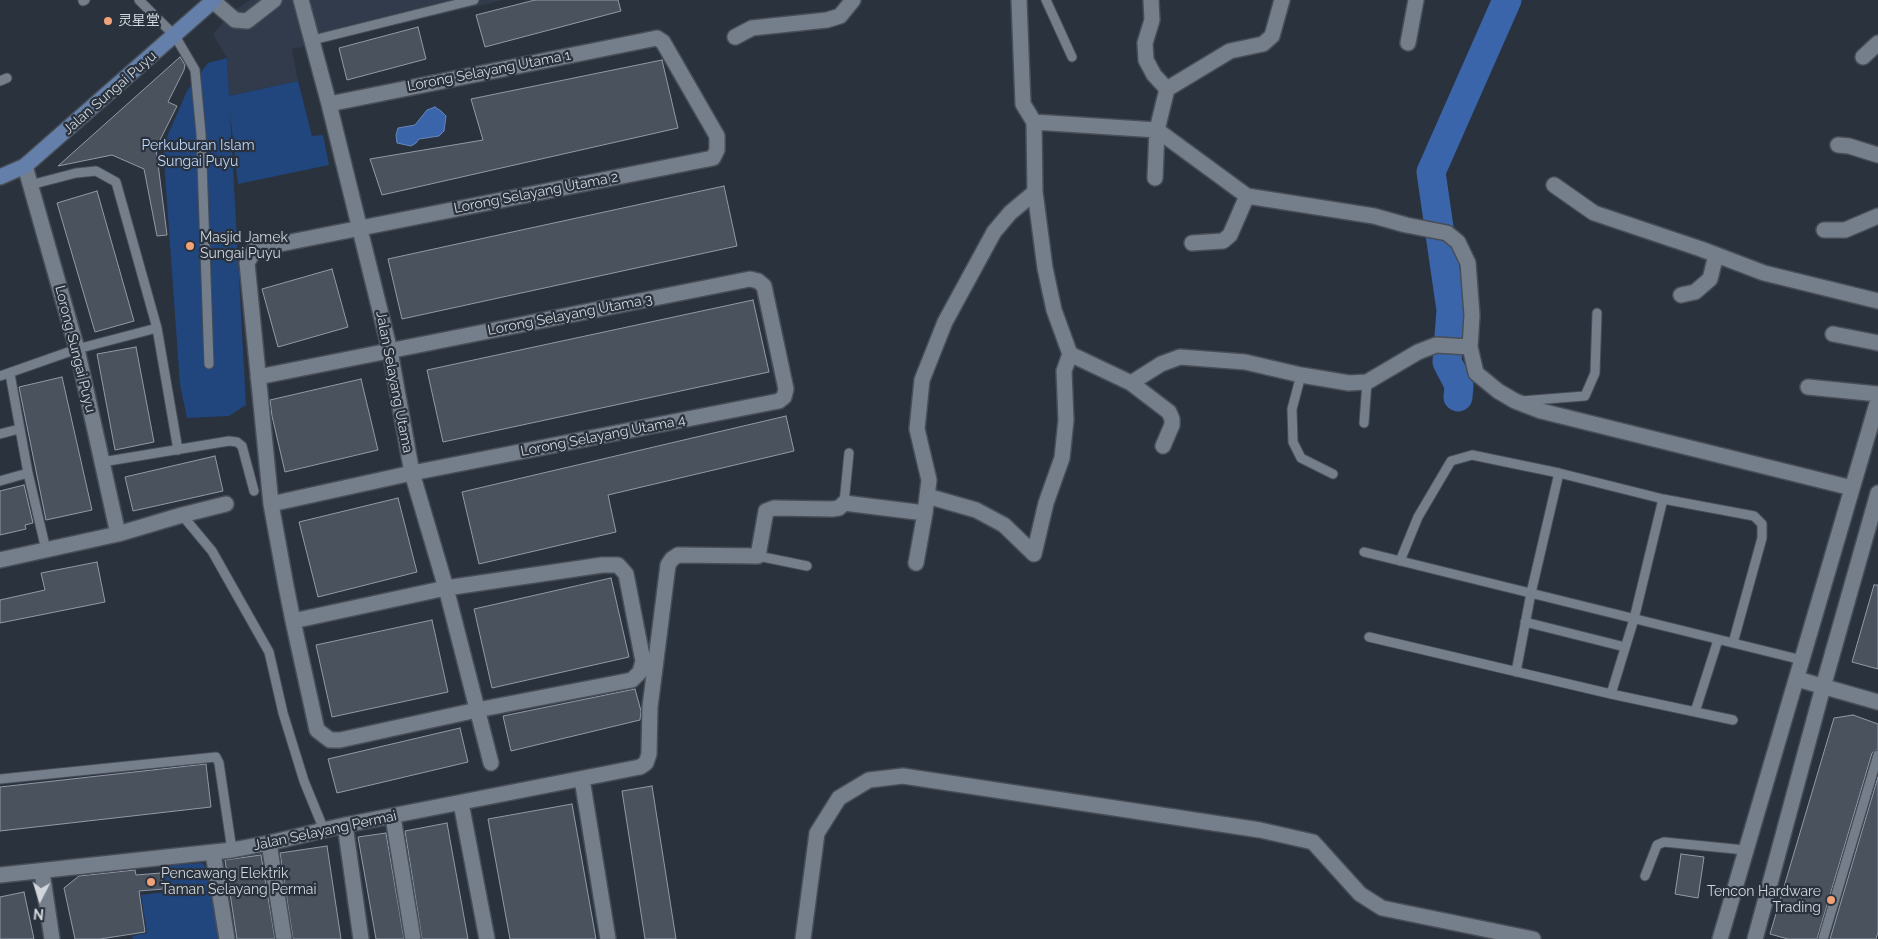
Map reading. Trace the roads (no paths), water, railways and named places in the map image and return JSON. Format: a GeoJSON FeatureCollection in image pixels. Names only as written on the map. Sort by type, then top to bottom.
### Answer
{"type":"FeatureCollection","features":[{"type":"Feature","properties":{"kind":"main road","name":"Jalan Sungai Puyu"},"geometry":{"type":"LineString","coordinates":[[0,177],[25,166],[175,36],[213,0]]}},
{"type":"Feature","properties":{"kind":"street"},"geometry":{"type":"LineString","coordinates":[[213,0],[235,20],[247,21],[274,0]]}},
{"type":"Feature","properties":{"kind":"street","name":"Jalan Selayang Utama"},"geometry":{"type":"LineString","coordinates":[[301,0],[329,104],[390,351],[412,473],[446,588],[491,763]]}},
{"type":"Feature","properties":{"kind":"street"},"geometry":{"type":"LineString","coordinates":[[735,37],[752,28],[827,20],[840,16],[853,0]]}},
{"type":"Feature","properties":{"kind":"street"},"geometry":{"type":"LineString","coordinates":[[927,496],[976,510],[997,521],[1004,525],[1034,554],[1046,503],[1062,458],[1066,420],[1064,371],[1070,354],[1054,310],[1045,268],[1035,192],[1034,122],[1023,104],[1018,0]]}},
{"type":"Feature","properties":{"kind":"street"},"geometry":{"type":"LineString","coordinates":[[1151,0],[1152,20],[1145,43],[1146,60],[1154,75],[1167,89]]}},
{"type":"Feature","properties":{"kind":"street"},"geometry":{"type":"LineString","coordinates":[[1155,178],[1157,130],[1167,89],[1230,51],[1262,44],[1272,36],[1282,0]]}},
{"type":"Feature","properties":{"kind":"street"},"geometry":{"type":"LineString","coordinates":[[1408,43],[1416,0]]}},
{"type":"Feature","properties":{"kind":"street","name":"Lorong Selayang Utama 1"},"geometry":{"type":"LineString","coordinates":[[329,104],[657,38],[663,42],[717,136],[717,150],[713,158]]}},
{"type":"Feature","properties":{"kind":"street"},"geometry":{"type":"LineString","coordinates":[[1863,57],[1878,42]]}},
{"type":"Feature","properties":{"kind":"street"},"geometry":{"type":"LineString","coordinates":[[1034,122],[1157,130],[1246,196],[1374,216],[1421,229],[1447,233],[1458,242],[1468,263],[1472,315],[1466,347],[1476,373],[1498,391],[1515,401],[1541,411],[1852,488]]}},
{"type":"Feature","properties":{"kind":"street"},"geometry":{"type":"LineString","coordinates":[[1838,145],[1849,146],[1878,155]]}},
{"type":"Feature","properties":{"kind":"street","name":"Lorong Selayang Utama 2"},"geometry":{"type":"LineString","coordinates":[[258,377],[247,263],[255,249],[713,158]]}},
{"type":"Feature","properties":{"kind":"street","name":"Lorong Sungai Puyu"},"geometry":{"type":"LineString","coordinates":[[25,166],[77,350],[118,534]]}},
{"type":"Feature","properties":{"kind":"street"},"geometry":{"type":"LineString","coordinates":[[1554,185],[1594,213],[1764,273],[1878,301]]}},
{"type":"Feature","properties":{"kind":"street"},"geometry":{"type":"LineString","coordinates":[[916,563],[929,480],[917,429],[922,380],[945,322],[994,232],[1010,213],[1035,192]]}},
{"type":"Feature","properties":{"kind":"street"},"geometry":{"type":"LineString","coordinates":[[1192,243],[1223,241],[1230,235],[1246,196]]}},
{"type":"Feature","properties":{"kind":"street"},"geometry":{"type":"LineString","coordinates":[[1824,230],[1845,230],[1878,216]]}},
{"type":"Feature","properties":{"kind":"street"},"geometry":{"type":"LineString","coordinates":[[1681,295],[1695,292],[1710,279],[1716,255]]}},
{"type":"Feature","properties":{"kind":"street","name":"Lorong Selayang Utama 3"},"geometry":{"type":"LineString","coordinates":[[258,377],[750,279],[758,281],[764,286],[786,389]]}},
{"type":"Feature","properties":{"kind":"street"},"geometry":{"type":"LineString","coordinates":[[1833,334],[1878,343]]}},
{"type":"Feature","properties":{"kind":"street"},"geometry":{"type":"LineString","coordinates":[[1131,383],[1161,364],[1180,356],[1245,362],[1301,375],[1349,383],[1367,382],[1418,352],[1436,345],[1466,347]]}},
{"type":"Feature","properties":{"kind":"street"},"geometry":{"type":"LineString","coordinates":[[1070,354],[1131,383],[1169,412],[1172,425],[1163,446]]}},
{"type":"Feature","properties":{"kind":"street"},"geometry":{"type":"LineString","coordinates":[[258,377],[271,504],[293,621],[318,730],[330,740],[340,740],[477,710],[632,680],[640,672],[643,661],[626,574],[618,566],[602,565],[446,588],[293,621]]}},
{"type":"Feature","properties":{"kind":"street"},"geometry":{"type":"LineString","coordinates":[[1808,387],[1878,394]]}},
{"type":"Feature","properties":{"kind":"street","name":"Lorong Selayang Utama 4"},"geometry":{"type":"LineString","coordinates":[[412,473],[779,402],[784,397],[786,389]]}},
{"type":"Feature","properties":{"kind":"street"},"geometry":{"type":"LineString","coordinates":[[1720,939],[1878,400]]}},
{"type":"Feature","properties":{"kind":"street"},"geometry":{"type":"LineString","coordinates":[[271,504],[412,473]]}},
{"type":"Feature","properties":{"kind":"street"},"geometry":{"type":"LineString","coordinates":[[1755,939],[1823,686],[1878,493]]}},
{"type":"Feature","properties":{"kind":"street"},"geometry":{"type":"LineString","coordinates":[[758,556],[766,511],[770,509],[832,509],[839,508],[844,503],[925,513]]}},
{"type":"Feature","properties":{"kind":"street"},"geometry":{"type":"LineString","coordinates":[[0,560],[118,534],[226,504]]}},
{"type":"Feature","properties":{"kind":"street","name":"Jalan Selayang Permai"},"geometry":{"type":"LineString","coordinates":[[0,875],[42,872],[232,850],[345,825],[640,767],[646,763],[649,754],[650,707],[668,565],[678,555],[758,556]]}},
{"type":"Feature","properties":{"kind":"street"},"geometry":{"type":"LineString","coordinates":[[1797,679],[1878,702]]}},
{"type":"Feature","properties":{"kind":"street"},"geometry":{"type":"LineString","coordinates":[[803,939],[817,833],[839,798],[869,780],[903,776],[1260,830],[1313,842],[1360,894],[1382,908],[1533,939]]}},
{"type":"Feature","properties":{"kind":"street"},"geometry":{"type":"LineString","coordinates":[[582,779],[608,939]]}},
{"type":"Feature","properties":{"kind":"street"},"geometry":{"type":"LineString","coordinates":[[461,803],[487,939]]}},
{"type":"Feature","properties":{"kind":"street"},"geometry":{"type":"LineString","coordinates":[[392,817],[413,939]]}},
{"type":"Feature","properties":{"kind":"street"},"geometry":{"type":"LineString","coordinates":[[345,825],[360,939]]}},
{"type":"Feature","properties":{"kind":"street"},"geometry":{"type":"LineString","coordinates":[[269,843],[284,939]]}},
{"type":"Feature","properties":{"kind":"street"},"geometry":{"type":"LineString","coordinates":[[213,853],[227,939]]}},
{"type":"Feature","properties":{"kind":"street"},"geometry":{"type":"LineString","coordinates":[[42,872],[52,939]]}},
{"type":"Feature","properties":{"kind":"lane"},"geometry":{"type":"LineString","coordinates":[[139,0],[175,36],[195,70],[201,134],[209,364]]}},
{"type":"Feature","properties":{"kind":"lane"},"geometry":{"type":"LineString","coordinates":[[312,40],[474,0]]}},
{"type":"Feature","properties":{"kind":"lane"},"geometry":{"type":"LineString","coordinates":[[1046,0],[1072,58]]}},
{"type":"Feature","properties":{"kind":"lane"},"geometry":{"type":"LineString","coordinates":[[30,184],[76,173],[96,171],[116,182],[157,328],[178,450]]}},
{"type":"Feature","properties":{"kind":"lane"},"geometry":{"type":"LineString","coordinates":[[1515,401],[1585,396],[1595,373],[1597,313]]}},
{"type":"Feature","properties":{"kind":"lane"},"geometry":{"type":"LineString","coordinates":[[0,376],[77,350],[157,328]]}},
{"type":"Feature","properties":{"kind":"lane"},"geometry":{"type":"LineString","coordinates":[[10,374],[28,474],[46,550]]}},
{"type":"Feature","properties":{"kind":"lane"},"geometry":{"type":"LineString","coordinates":[[1301,375],[1292,409],[1293,442],[1301,458],[1333,474]]}},
{"type":"Feature","properties":{"kind":"lane"},"geometry":{"type":"LineString","coordinates":[[1364,423],[1367,382]]}},
{"type":"Feature","properties":{"kind":"lane"},"geometry":{"type":"LineString","coordinates":[[0,434],[19,429]]}},
{"type":"Feature","properties":{"kind":"lane"},"geometry":{"type":"LineString","coordinates":[[102,462],[229,441],[237,442],[242,446],[254,491]]}},
{"type":"Feature","properties":{"kind":"lane"},"geometry":{"type":"LineString","coordinates":[[844,503],[849,453]]}},
{"type":"Feature","properties":{"kind":"lane"},"geometry":{"type":"LineString","coordinates":[[1400,561],[1418,517],[1451,461],[1472,455],[1559,473],[1663,499],[1754,516],[1762,524],[1762,538],[1733,643]]}},
{"type":"Feature","properties":{"kind":"lane"},"geometry":{"type":"LineString","coordinates":[[1516,672],[1531,593],[1559,473]]}},
{"type":"Feature","properties":{"kind":"lane"},"geometry":{"type":"LineString","coordinates":[[0,481],[28,474]]}},
{"type":"Feature","properties":{"kind":"lane"},"geometry":{"type":"LineString","coordinates":[[1611,694],[1634,618],[1663,499]]}},
{"type":"Feature","properties":{"kind":"lane"},"geometry":{"type":"LineString","coordinates":[[182,515],[212,552],[269,652],[283,713],[304,781],[324,830]]}},
{"type":"Feature","properties":{"kind":"lane"},"geometry":{"type":"LineString","coordinates":[[1364,552],[1802,660]]}},
{"type":"Feature","properties":{"kind":"lane"},"geometry":{"type":"LineString","coordinates":[[758,556],[807,566]]}},
{"type":"Feature","properties":{"kind":"lane"},"geometry":{"type":"LineString","coordinates":[[1525,622],[1625,647]]}},
{"type":"Feature","properties":{"kind":"lane"},"geometry":{"type":"LineString","coordinates":[[1369,637],[1611,694],[1733,720]]}},
{"type":"Feature","properties":{"kind":"lane"},"geometry":{"type":"LineString","coordinates":[[1695,712],[1718,640]]}},
{"type":"Feature","properties":{"kind":"lane"},"geometry":{"type":"LineString","coordinates":[[1823,939],[1878,755]]}},
{"type":"Feature","properties":{"kind":"lane"},"geometry":{"type":"LineString","coordinates":[[0,779],[216,757],[219,763],[232,850]]}},
{"type":"Feature","properties":{"kind":"lane"},"geometry":{"type":"LineString","coordinates":[[1646,876],[1657,845],[1664,842],[1746,850]]}},
{"type":"Feature","properties":{"kind":"waterway"},"geometry":{"type":"LineString","coordinates":[[1458,397],[1459,385],[1447,362],[1451,310],[1431,172],[1507,0]]}},
{"type":"Feature","properties":{"kind":"place","name":"灵星堂"},"geometry":{"type":"Point","coordinates":[108,21]}},
{"type":"Feature","properties":{"kind":"place","name":"Masjid Jamek Sungai Puyu"},"geometry":{"type":"Point","coordinates":[190,246]}},
{"type":"Feature","properties":{"kind":"place","name":"Pencawang Elektrik Taman Selayang Permai"},"geometry":{"type":"Point","coordinates":[151,882]}},
{"type":"Feature","properties":{"kind":"place","name":"Tencon Hardware Trading"},"geometry":{"type":"Point","coordinates":[1831,900]}},
{"type":"Feature","properties":{"kind":"park label","name":"Perkuburan Islam Sungai Puyu"},"geometry":{"type":"Point","coordinates":[198,154]}}]}
